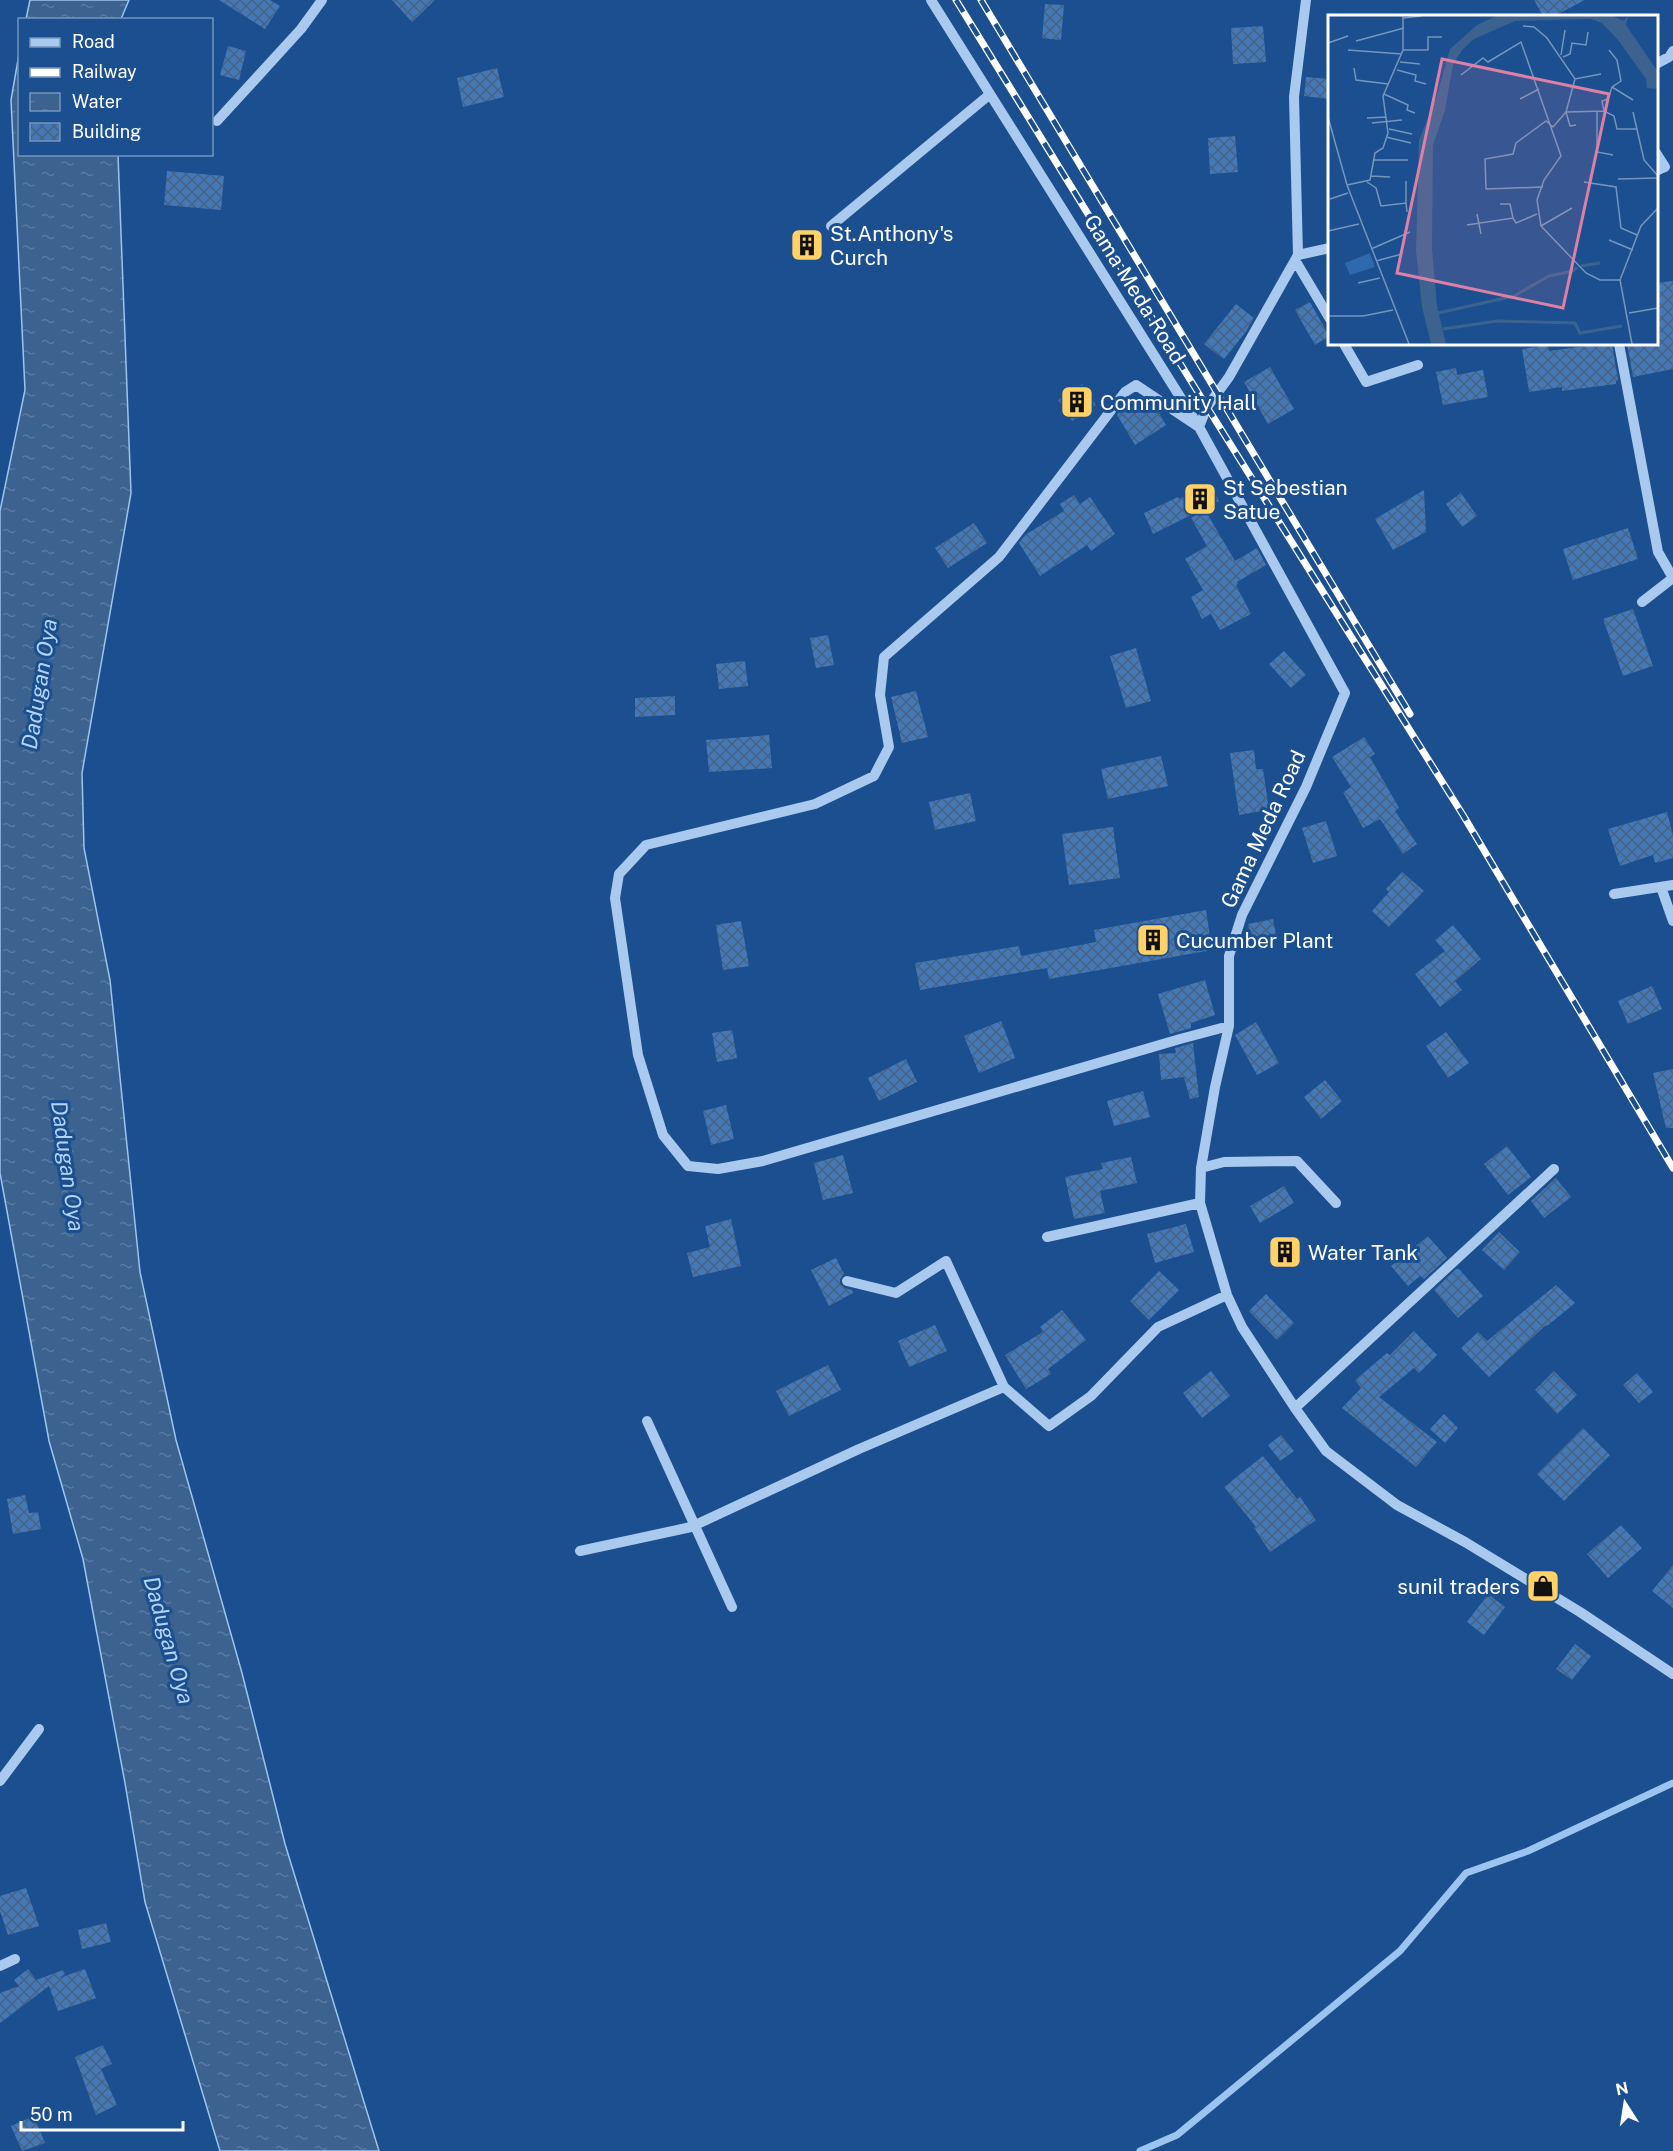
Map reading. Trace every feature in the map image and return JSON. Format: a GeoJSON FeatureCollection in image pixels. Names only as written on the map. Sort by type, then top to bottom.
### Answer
{"type":"FeatureCollection","features":[{"type":"Feature","properties":{"kind":"street"},"geometry":{"type":"LineString","coordinates":[[217,121],[302,29],[322,0]]}},
{"type":"Feature","properties":{"kind":"street","name":"Gama Meda Road"},"geometry":{"type":"LineString","coordinates":[[931,0],[1198,428],[1345,693],[1306,787],[1242,915],[1229,956],[1229,1026],[1215,1087],[1201,1168],[1200,1203],[1227,1295],[1242,1327],[1326,1451],[1397,1505],[1475,1548],[1580,1612],[1673,1674]]}},
{"type":"Feature","properties":{"kind":"street"},"geometry":{"type":"LineString","coordinates":[[1306,0],[1294,97],[1297,258],[1328,317]]}},
{"type":"Feature","properties":{"kind":"street"},"geometry":{"type":"LineString","coordinates":[[1658,63],[1669,57],[1673,51]]}},
{"type":"Feature","properties":{"kind":"street"},"geometry":{"type":"LineString","coordinates":[[831,226],[989,95]]}},
{"type":"Feature","properties":{"kind":"street"},"geometry":{"type":"LineString","coordinates":[[1229,1026],[763,1161],[718,1169],[687,1166],[663,1135],[638,1055],[615,898],[618,874],[646,845],[815,804],[874,776],[889,747],[880,695],[884,657],[999,557],[1125,392],[1136,385],[1198,428],[1207,407],[1229,377],[1297,258],[1328,248]]}},
{"type":"Feature","properties":{"kind":"street"},"geometry":{"type":"LineString","coordinates":[[1345,345],[1366,382],[1418,365]]}},
{"type":"Feature","properties":{"kind":"street"},"geometry":{"type":"LineString","coordinates":[[1619,345],[1658,552],[1673,578],[1642,602]]}},
{"type":"Feature","properties":{"kind":"street"},"geometry":{"type":"LineString","coordinates":[[1614,894],[1673,885]]}},
{"type":"Feature","properties":{"kind":"street"},"geometry":{"type":"LineString","coordinates":[[1661,887],[1673,921]]}},
{"type":"Feature","properties":{"kind":"street"},"geometry":{"type":"LineString","coordinates":[[1201,1168],[1224,1162],[1297,1161],[1336,1203]]}},
{"type":"Feature","properties":{"kind":"street"},"geometry":{"type":"LineString","coordinates":[[1295,1408],[1554,1169]]}},
{"type":"Feature","properties":{"kind":"street"},"geometry":{"type":"LineString","coordinates":[[1047,1237],[1200,1203]]}},
{"type":"Feature","properties":{"kind":"street"},"geometry":{"type":"LineString","coordinates":[[847,1281],[896,1293],[946,1261],[1004,1387],[1049,1426],[1091,1396],[1158,1327],[1227,1295]]}},
{"type":"Feature","properties":{"kind":"street"},"geometry":{"type":"LineString","coordinates":[[580,1551],[695,1526],[859,1449],[1004,1387]]}},
{"type":"Feature","properties":{"kind":"street"},"geometry":{"type":"LineString","coordinates":[[647,1421],[732,1608]]}},
{"type":"Feature","properties":{"kind":"street"},"geometry":{"type":"LineString","coordinates":[[0,1781],[39,1729]]}},
{"type":"Feature","properties":{"kind":"street"},"geometry":{"type":"LineString","coordinates":[[0,1966],[15,1959]]}},
{"type":"Feature","properties":{"kind":"water"},"geometry":{"type":"Polygon","coordinates":[[[30,0],[129,0],[121,18],[26,18],[30,0]]]}},
{"type":"Feature","properties":{"kind":"water","name":"Dadugan Oya"},"geometry":{"type":"Polygon","coordinates":[[[18,60],[18,156],[118,156],[131,493],[82,773],[84,848],[110,980],[140,1272],[176,1440],[242,1673],[285,1844],[379,2151],[220,2151],[145,1902],[83,1559],[49,1441],[0,1173],[0,511],[25,390],[11,100],[18,60]]]}},
{"type":"Feature","properties":{"kind":"building"},"geometry":{"type":"Polygon","coordinates":[[[219,0],[270,0],[280,6],[265,29],[219,0]]]}},
{"type":"Feature","properties":{"kind":"building"},"geometry":{"type":"Polygon","coordinates":[[[392,0],[435,0],[412,22],[392,0]]]}},
{"type":"Feature","properties":{"kind":"building"},"geometry":{"type":"Polygon","coordinates":[[[1534,0],[1585,0],[1556,15],[1542,15],[1534,0]]]}},
{"type":"Feature","properties":{"kind":"building"},"geometry":{"type":"Polygon","coordinates":[[[1045,4],[1064,5],[1061,40],[1042,38],[1045,4]]]}},
{"type":"Feature","properties":{"kind":"building"},"geometry":{"type":"Polygon","coordinates":[[[1263,26],[1266,62],[1233,64],[1231,28],[1263,26]]]}},
{"type":"Feature","properties":{"kind":"building"},"geometry":{"type":"Polygon","coordinates":[[[228,46],[246,51],[239,80],[220,75],[228,46]]]}},
{"type":"Feature","properties":{"kind":"building"},"geometry":{"type":"Polygon","coordinates":[[[497,68],[504,97],[463,107],[457,78],[497,68]]]}},
{"type":"Feature","properties":{"kind":"building"},"geometry":{"type":"Polygon","coordinates":[[[1306,77],[1328,79],[1328,99],[1304,96],[1306,77]]]}},
{"type":"Feature","properties":{"kind":"building"},"geometry":{"type":"Polygon","coordinates":[[[1235,136],[1238,172],[1210,174],[1208,138],[1235,136]]]}},
{"type":"Feature","properties":{"kind":"building"},"geometry":{"type":"Polygon","coordinates":[[[167,171],[224,176],[221,210],[164,205],[167,171]]]}},
{"type":"Feature","properties":{"kind":"building","name":"St.Anthony's Curch"},"geometry":{"type":"Polygon","coordinates":[[[809,232],[821,245],[805,259],[793,246],[809,232]]]}},
{"type":"Feature","properties":{"kind":"building"},"geometry":{"type":"Polygon","coordinates":[[[1673,281],[1673,369],[1633,377],[1627,345],[1658,345],[1658,283],[1673,281]]]}},
{"type":"Feature","properties":{"kind":"building"},"geometry":{"type":"Polygon","coordinates":[[[1310,302],[1328,337],[1315,345],[1295,310],[1310,302]]]}},
{"type":"Feature","properties":{"kind":"building"},"geometry":{"type":"Polygon","coordinates":[[[1236,304],[1254,318],[1224,359],[1204,344],[1236,304]]]}},
{"type":"Feature","properties":{"kind":"building"},"geometry":{"type":"Polygon","coordinates":[[[1548,345],[1549,351],[1593,345],[1612,345],[1618,380],[1616,384],[1562,391],[1562,387],[1529,392],[1522,349],[1548,345]]]}},
{"type":"Feature","properties":{"kind":"building"},"geometry":{"type":"Polygon","coordinates":[[[1270,367],[1294,409],[1268,424],[1244,382],[1270,367]]]}},
{"type":"Feature","properties":{"kind":"building"},"geometry":{"type":"Polygon","coordinates":[[[1456,368],[1457,375],[1483,370],[1488,397],[1443,405],[1436,372],[1456,368]]]}},
{"type":"Feature","properties":{"kind":"building","name":"Community Hall"},"geometry":{"type":"Polygon","coordinates":[[[1082,384],[1096,405],[1072,421],[1058,400],[1082,384]]]}},
{"type":"Feature","properties":{"kind":"building"},"geometry":{"type":"Polygon","coordinates":[[[1138,398],[1145,410],[1155,406],[1166,425],[1135,445],[1117,415],[1138,398]]]}},
{"type":"Feature","properties":{"kind":"building"},"geometry":{"type":"Polygon","coordinates":[[[1210,484],[1219,501],[1153,534],[1144,513],[1210,484]]]}},
{"type":"Feature","properties":{"kind":"building"},"geometry":{"type":"Polygon","coordinates":[[[1424,490],[1426,532],[1393,550],[1375,519],[1424,490]]]}},
{"type":"Feature","properties":{"kind":"building"},"geometry":{"type":"Polygon","coordinates":[[[1461,493],[1477,516],[1462,527],[1446,504],[1461,493]]]}},
{"type":"Feature","properties":{"kind":"building"},"geometry":{"type":"Polygon","coordinates":[[[1074,495],[1080,504],[1090,497],[1115,534],[1091,551],[1087,545],[1040,576],[1019,543],[1025,535],[1064,511],[1060,504],[1074,495]]]}},
{"type":"Feature","properties":{"kind":"building"},"geometry":{"type":"Polygon","coordinates":[[[1205,510],[1235,561],[1257,548],[1266,565],[1237,582],[1236,585],[1251,614],[1220,630],[1211,614],[1202,619],[1191,597],[1203,590],[1185,559],[1207,546],[1191,518],[1205,510]]]}},
{"type":"Feature","properties":{"kind":"building"},"geometry":{"type":"Polygon","coordinates":[[[974,523],[987,543],[948,568],[935,548],[974,523]]]}},
{"type":"Feature","properties":{"kind":"building"},"geometry":{"type":"Polygon","coordinates":[[[1628,528],[1638,559],[1573,580],[1563,549],[1628,528]]]}},
{"type":"Feature","properties":{"kind":"building"},"geometry":{"type":"Polygon","coordinates":[[[1633,609],[1653,666],[1623,676],[1603,619],[1633,609]]]}},
{"type":"Feature","properties":{"kind":"building"},"geometry":{"type":"Polygon","coordinates":[[[828,635],[834,665],[816,668],[810,638],[828,635]]]}},
{"type":"Feature","properties":{"kind":"building"},"geometry":{"type":"Polygon","coordinates":[[[1136,648],[1151,701],[1126,708],[1110,656],[1136,648]]]}},
{"type":"Feature","properties":{"kind":"building"},"geometry":{"type":"Polygon","coordinates":[[[1284,651],[1306,675],[1291,688],[1269,664],[1284,651]]]}},
{"type":"Feature","properties":{"kind":"building"},"geometry":{"type":"Polygon","coordinates":[[[745,661],[748,686],[719,689],[716,664],[745,661]]]}},
{"type":"Feature","properties":{"kind":"building"},"geometry":{"type":"Polygon","coordinates":[[[916,691],[928,737],[902,743],[891,697],[916,691]]]}},
{"type":"Feature","properties":{"kind":"building"},"geometry":{"type":"Polygon","coordinates":[[[675,696],[675,715],[635,717],[635,698],[675,696]]]}},
{"type":"Feature","properties":{"kind":"building"},"geometry":{"type":"Polygon","coordinates":[[[769,735],[772,768],[709,772],[706,740],[769,735]]]}},
{"type":"Feature","properties":{"kind":"building"},"geometry":{"type":"Polygon","coordinates":[[[1364,737],[1375,754],[1370,757],[1399,808],[1395,811],[1417,844],[1403,854],[1380,819],[1363,828],[1343,792],[1351,787],[1332,757],[1364,737]]]}},
{"type":"Feature","properties":{"kind":"building"},"geometry":{"type":"Polygon","coordinates":[[[1254,750],[1256,769],[1263,769],[1269,810],[1239,815],[1230,753],[1254,750]]]}},
{"type":"Feature","properties":{"kind":"building"},"geometry":{"type":"Polygon","coordinates":[[[1161,756],[1168,786],[1108,799],[1101,769],[1161,756]]]}},
{"type":"Feature","properties":{"kind":"building"},"geometry":{"type":"Polygon","coordinates":[[[970,793],[976,821],[935,830],[929,802],[970,793]]]}},
{"type":"Feature","properties":{"kind":"building"},"geometry":{"type":"Polygon","coordinates":[[[1667,812],[1673,835],[1673,858],[1655,863],[1653,855],[1620,866],[1608,829],[1667,812]]]}},
{"type":"Feature","properties":{"kind":"building"},"geometry":{"type":"Polygon","coordinates":[[[1326,821],[1337,856],[1313,863],[1302,828],[1326,821]]]}},
{"type":"Feature","properties":{"kind":"building"},"geometry":{"type":"Polygon","coordinates":[[[1113,827],[1120,878],[1069,885],[1062,834],[1113,827]]]}},
{"type":"Feature","properties":{"kind":"building"},"geometry":{"type":"Polygon","coordinates":[[[1402,872],[1424,891],[1389,927],[1372,911],[1389,892],[1386,889],[1402,872]]]}},
{"type":"Feature","properties":{"kind":"building"},"geometry":{"type":"Polygon","coordinates":[[[1206,910],[1212,950],[1049,979],[1047,968],[920,990],[915,963],[1019,946],[1021,956],[1096,942],[1094,930],[1206,910]]]}},
{"type":"Feature","properties":{"kind":"building"},"geometry":{"type":"Polygon","coordinates":[[[1273,919],[1277,939],[1252,943],[1248,924],[1273,919]]]}},
{"type":"Feature","properties":{"kind":"building"},"geometry":{"type":"Polygon","coordinates":[[[741,921],[749,966],[723,970],[716,925],[741,921]]]}},
{"type":"Feature","properties":{"kind":"building"},"geometry":{"type":"Polygon","coordinates":[[[1453,925],[1481,959],[1455,981],[1462,990],[1440,1007],[1415,974],[1445,951],[1435,940],[1453,925]]]}},
{"type":"Feature","properties":{"kind":"building"},"geometry":{"type":"Polygon","coordinates":[[[1205,980],[1215,1015],[1191,1023],[1191,1028],[1170,1034],[1158,994],[1205,980]]]}},
{"type":"Feature","properties":{"kind":"building"},"geometry":{"type":"Polygon","coordinates":[[[1652,986],[1662,1009],[1628,1024],[1618,1001],[1652,986]]]}},
{"type":"Feature","properties":{"kind":"building"},"geometry":{"type":"Polygon","coordinates":[[[1001,1021],[1015,1058],[979,1073],[964,1036],[1001,1021]]]}},
{"type":"Feature","properties":{"kind":"building"},"geometry":{"type":"Polygon","coordinates":[[[1256,1022],[1279,1063],[1257,1075],[1235,1035],[1256,1022]]]}},
{"type":"Feature","properties":{"kind":"building"},"geometry":{"type":"Polygon","coordinates":[[[732,1030],[737,1058],[717,1062],[712,1033],[732,1030]]]}},
{"type":"Feature","properties":{"kind":"building"},"geometry":{"type":"Polygon","coordinates":[[[1446,1032],[1469,1063],[1448,1078],[1426,1046],[1446,1032]]]}},
{"type":"Feature","properties":{"kind":"building"},"geometry":{"type":"Polygon","coordinates":[[[1193,1043],[1199,1097],[1190,1099],[1184,1077],[1161,1080],[1159,1054],[1176,1053],[1175,1048],[1193,1043]]]}},
{"type":"Feature","properties":{"kind":"building"},"geometry":{"type":"Polygon","coordinates":[[[906,1059],[917,1082],[879,1101],[868,1078],[906,1059]]]}},
{"type":"Feature","properties":{"kind":"building"},"geometry":{"type":"Polygon","coordinates":[[[1673,1069],[1673,1128],[1666,1128],[1653,1073],[1673,1069]]]}},
{"type":"Feature","properties":{"kind":"building"},"geometry":{"type":"Polygon","coordinates":[[[1325,1080],[1342,1101],[1321,1119],[1304,1097],[1325,1080]]]}},
{"type":"Feature","properties":{"kind":"building"},"geometry":{"type":"Polygon","coordinates":[[[1143,1091],[1150,1117],[1114,1126],[1107,1101],[1143,1091]]]}},
{"type":"Feature","properties":{"kind":"building"},"geometry":{"type":"Polygon","coordinates":[[[726,1105],[734,1139],[711,1145],[703,1111],[726,1105]]]}},
{"type":"Feature","properties":{"kind":"building"},"geometry":{"type":"Polygon","coordinates":[[[1507,1146],[1531,1177],[1508,1195],[1484,1164],[1507,1146]]]}},
{"type":"Feature","properties":{"kind":"building"},"geometry":{"type":"Polygon","coordinates":[[[843,1155],[853,1193],[823,1200],[814,1163],[843,1155]]]}},
{"type":"Feature","properties":{"kind":"building"},"geometry":{"type":"Polygon","coordinates":[[[1131,1157],[1137,1183],[1100,1191],[1105,1213],[1074,1219],[1065,1177],[1103,1169],[1101,1163],[1131,1157]]]}},
{"type":"Feature","properties":{"kind":"building"},"geometry":{"type":"Polygon","coordinates":[[[1556,1178],[1571,1197],[1544,1218],[1531,1201],[1556,1178]]]}},
{"type":"Feature","properties":{"kind":"building"},"geometry":{"type":"Polygon","coordinates":[[[1284,1186],[1294,1203],[1260,1223],[1250,1206],[1284,1186]]]}},
{"type":"Feature","properties":{"kind":"building"},"geometry":{"type":"Polygon","coordinates":[[[731,1219],[741,1266],[693,1277],[687,1253],[710,1247],[705,1226],[731,1219]]]}},
{"type":"Feature","properties":{"kind":"building"},"geometry":{"type":"Polygon","coordinates":[[[1186,1224],[1194,1252],[1155,1263],[1147,1234],[1186,1224]]]}},
{"type":"Feature","properties":{"kind":"building"},"geometry":{"type":"Polygon","coordinates":[[[1499,1232],[1520,1252],[1504,1270],[1482,1250],[1499,1232]]]}},
{"type":"Feature","properties":{"kind":"building"},"geometry":{"type":"Polygon","coordinates":[[[1428,1236],[1447,1258],[1424,1279],[1420,1276],[1408,1286],[1391,1266],[1428,1236]]]}},
{"type":"Feature","properties":{"kind":"building"},"geometry":{"type":"Polygon","coordinates":[[[836,1258],[844,1274],[840,1279],[840,1284],[852,1290],[853,1293],[829,1306],[811,1270],[836,1258]]]}},
{"type":"Feature","properties":{"kind":"building"},"geometry":{"type":"Polygon","coordinates":[[[1456,1269],[1459,1269],[1483,1296],[1458,1318],[1434,1290],[1456,1269]]]}},
{"type":"Feature","properties":{"kind":"building"},"geometry":{"type":"Polygon","coordinates":[[[1159,1271],[1179,1290],[1149,1320],[1130,1301],[1159,1271]]]}},
{"type":"Feature","properties":{"kind":"building"},"geometry":{"type":"Polygon","coordinates":[[[1556,1285],[1575,1303],[1546,1325],[1489,1377],[1461,1348],[1478,1332],[1487,1341],[1556,1285]]]}},
{"type":"Feature","properties":{"kind":"building"},"geometry":{"type":"Polygon","coordinates":[[[1266,1294],[1294,1323],[1277,1340],[1249,1311],[1266,1294]]]}},
{"type":"Feature","properties":{"kind":"building"},"geometry":{"type":"Polygon","coordinates":[[[1062,1310],[1086,1340],[1048,1369],[1051,1374],[1026,1389],[1005,1355],[1043,1332],[1040,1327],[1062,1310]]]}},
{"type":"Feature","properties":{"kind":"building"},"geometry":{"type":"Polygon","coordinates":[[[935,1325],[947,1351],[909,1367],[898,1341],[935,1325]]]}},
{"type":"Feature","properties":{"kind":"building"},"geometry":{"type":"Polygon","coordinates":[[[1414,1331],[1437,1355],[1419,1373],[1414,1368],[1379,1397],[1437,1442],[1416,1467],[1342,1408],[1361,1388],[1355,1380],[1387,1353],[1390,1355],[1414,1331]]]}},
{"type":"Feature","properties":{"kind":"building"},"geometry":{"type":"Polygon","coordinates":[[[828,1365],[841,1390],[789,1416],[776,1391],[828,1365]]]}},
{"type":"Feature","properties":{"kind":"building"},"geometry":{"type":"Polygon","coordinates":[[[1211,1371],[1230,1396],[1202,1418],[1183,1393],[1211,1371]]]}},
{"type":"Feature","properties":{"kind":"building"},"geometry":{"type":"Polygon","coordinates":[[[1554,1371],[1577,1395],[1557,1414],[1535,1390],[1554,1371]]]}},
{"type":"Feature","properties":{"kind":"building"},"geometry":{"type":"Polygon","coordinates":[[[1637,1373],[1653,1392],[1639,1403],[1623,1385],[1637,1373]]]}},
{"type":"Feature","properties":{"kind":"building"},"geometry":{"type":"Polygon","coordinates":[[[1444,1414],[1458,1428],[1445,1443],[1430,1429],[1444,1414]]]}},
{"type":"Feature","properties":{"kind":"building"},"geometry":{"type":"Polygon","coordinates":[[[1583,1428],[1610,1455],[1564,1501],[1537,1474],[1583,1428]]]}},
{"type":"Feature","properties":{"kind":"building"},"geometry":{"type":"Polygon","coordinates":[[[1281,1435],[1294,1451],[1280,1461],[1268,1445],[1281,1435]]]}},
{"type":"Feature","properties":{"kind":"building"},"geometry":{"type":"Polygon","coordinates":[[[1263,1456],[1297,1499],[1300,1497],[1316,1520],[1270,1552],[1254,1528],[1256,1527],[1224,1487],[1263,1456]]]}},
{"type":"Feature","properties":{"kind":"building"},"geometry":{"type":"Polygon","coordinates":[[[25,1495],[29,1513],[38,1512],[41,1529],[13,1534],[7,1499],[25,1495]]]}},
{"type":"Feature","properties":{"kind":"building"},"geometry":{"type":"Polygon","coordinates":[[[1621,1525],[1642,1548],[1608,1578],[1587,1554],[1621,1525]]]}},
{"type":"Feature","properties":{"kind":"building"},"geometry":{"type":"Polygon","coordinates":[[[1673,1565],[1673,1608],[1652,1591],[1673,1565]]]}},
{"type":"Feature","properties":{"kind":"building"},"geometry":{"type":"Polygon","coordinates":[[[1488,1594],[1505,1607],[1484,1635],[1467,1622],[1488,1594]]]}},
{"type":"Feature","properties":{"kind":"building"},"geometry":{"type":"Polygon","coordinates":[[[1575,1644],[1591,1656],[1572,1680],[1556,1669],[1575,1644]]]}},
{"type":"Feature","properties":{"kind":"building"},"geometry":{"type":"Polygon","coordinates":[[[26,1888],[39,1926],[8,1935],[0,1911],[0,1896],[26,1888]]]}},
{"type":"Feature","properties":{"kind":"building"},"geometry":{"type":"Polygon","coordinates":[[[106,1923],[111,1942],[82,1949],[78,1930],[106,1923]]]}},
{"type":"Feature","properties":{"kind":"building"},"geometry":{"type":"Polygon","coordinates":[[[28,1969],[36,1980],[63,1970],[65,1974],[59,1978],[85,1969],[96,1998],[58,2011],[49,1986],[0,2023],[0,1993],[19,1986],[14,1980],[28,1969]]]}},
{"type":"Feature","properties":{"kind":"building"},"geometry":{"type":"Polygon","coordinates":[[[103,2045],[112,2064],[101,2069],[117,2105],[96,2115],[75,2057],[103,2045]]]}},
{"type":"Feature","properties":{"kind":"building"},"geometry":{"type":"Polygon","coordinates":[[[34,2116],[45,2143],[22,2151],[11,2126],[34,2116]]]}},
{"type":"Feature","properties":{"kind":"waterway"},"geometry":{"type":"LineString","coordinates":[[1140,2151],[1177,2135],[1400,1951],[1466,1873],[1528,1851],[1673,1783]]}},
{"type":"Feature","properties":{"kind":"railway"},"geometry":{"type":"LineString","coordinates":[[956,0],[1207,407],[1463,815],[1673,1168]]}},
{"type":"Feature","properties":{"kind":"railway"},"geometry":{"type":"LineString","coordinates":[[981,0],[1410,714]]}},
{"type":"Feature","properties":{"kind":"place","name":"St.Anthony's Curch"},"geometry":{"type":"Point","coordinates":[807,245]}},
{"type":"Feature","properties":{"kind":"place","name":"Community Hall"},"geometry":{"type":"Point","coordinates":[1077,402]}},
{"type":"Feature","properties":{"kind":"place","name":"St Sebestian Satue"},"geometry":{"type":"Point","coordinates":[1200,499]}},
{"type":"Feature","properties":{"kind":"place","name":"Cucumber Plant"},"geometry":{"type":"Point","coordinates":[1153,940]}},
{"type":"Feature","properties":{"kind":"place","name":"Water Tank"},"geometry":{"type":"Point","coordinates":[1285,1252]}},
{"type":"Feature","properties":{"kind":"place","name":"sunil traders"},"geometry":{"type":"Point","coordinates":[1543,1586]}}]}
